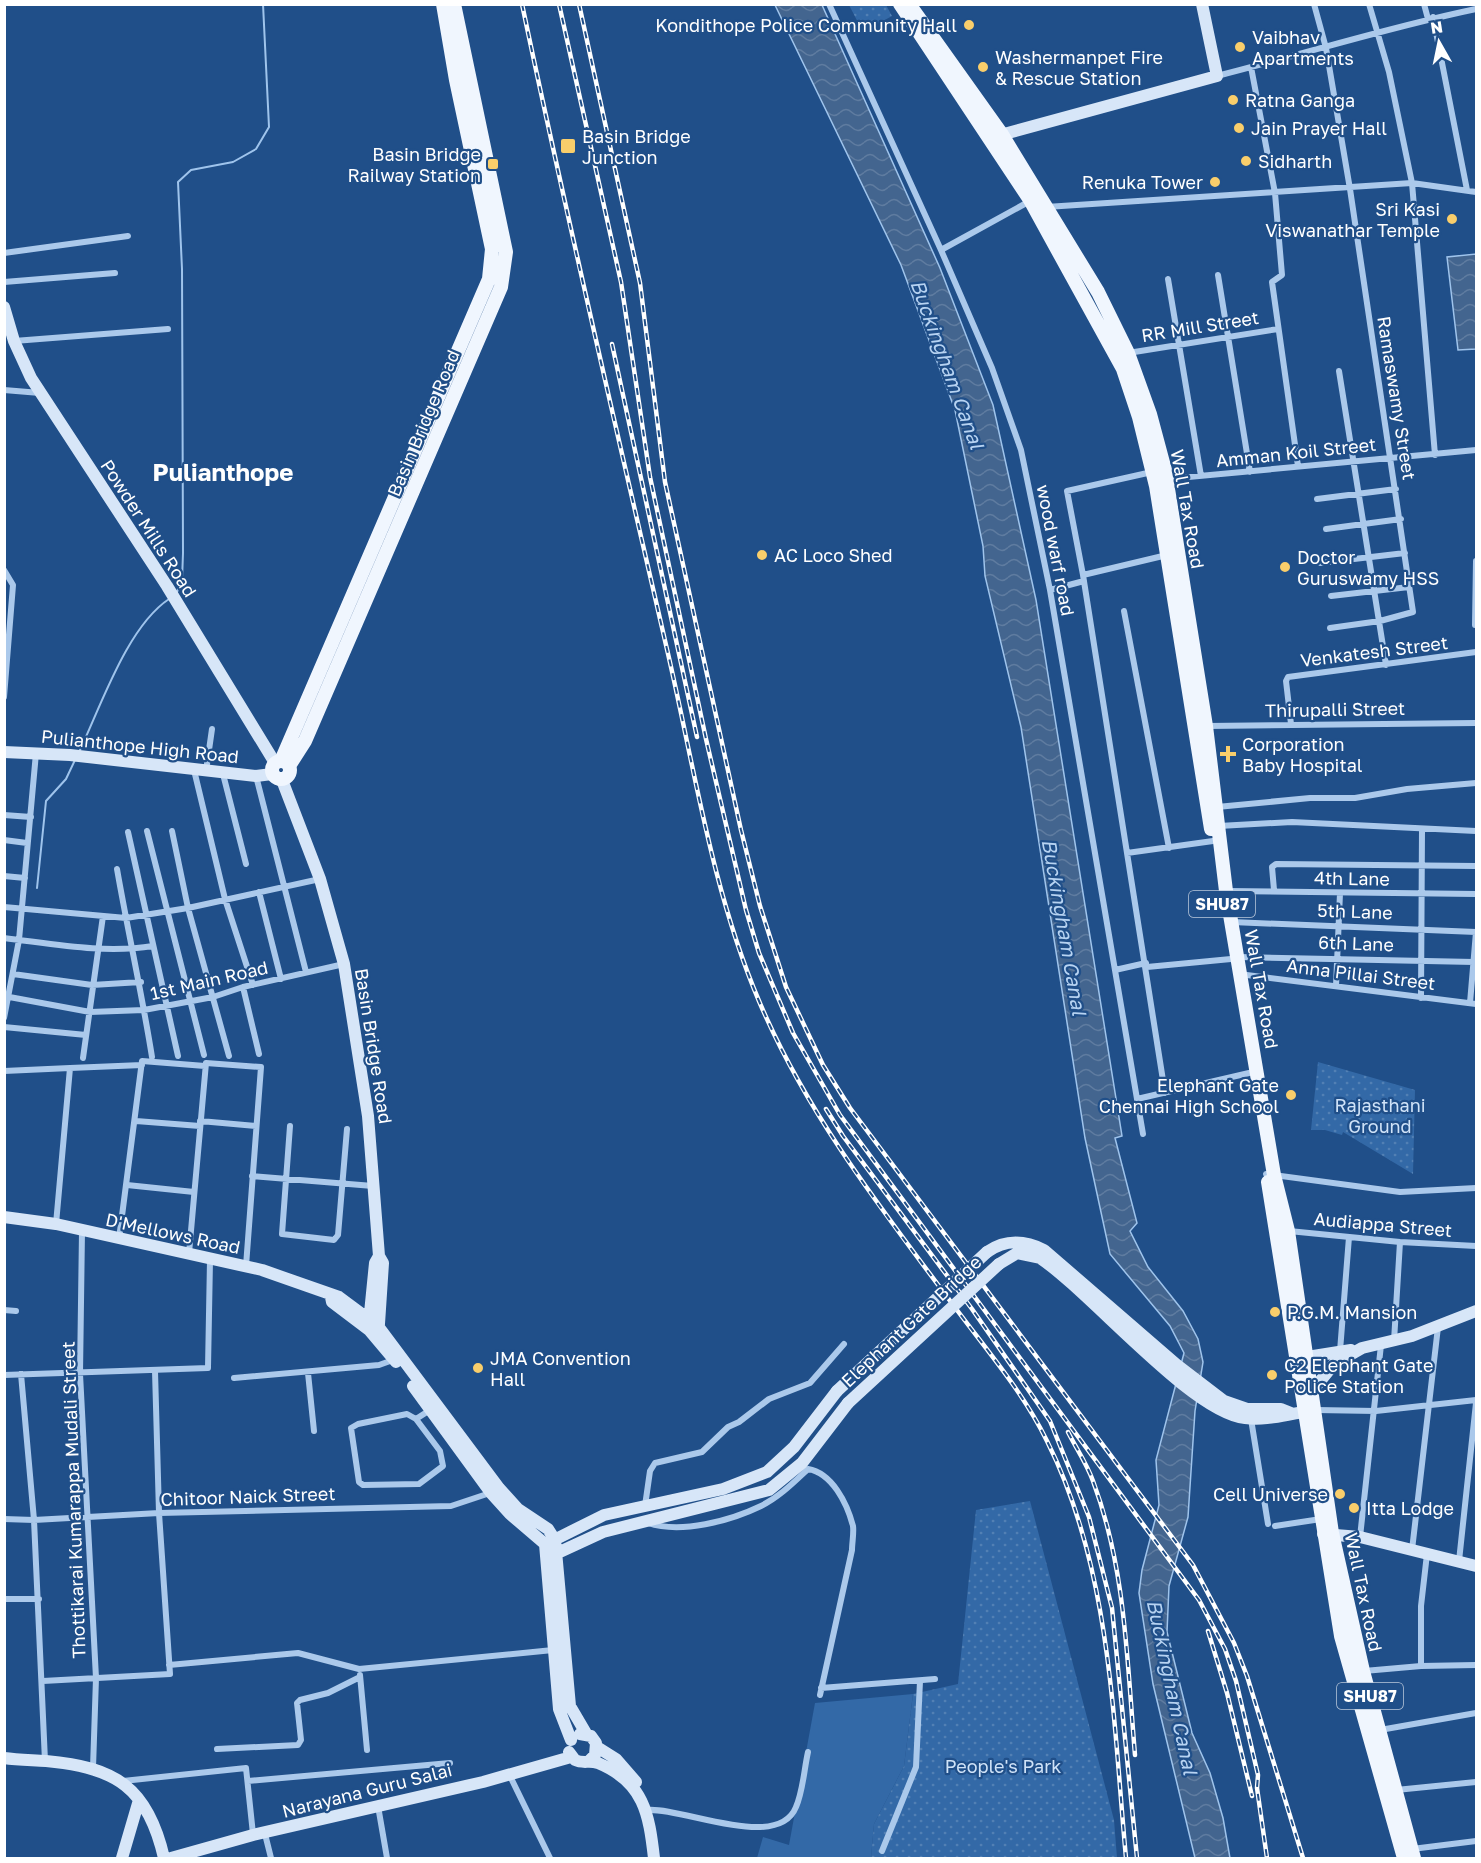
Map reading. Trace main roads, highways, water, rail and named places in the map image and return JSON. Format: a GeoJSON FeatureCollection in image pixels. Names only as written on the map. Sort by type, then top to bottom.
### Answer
{"type":"FeatureCollection","features":[{"type":"Feature","properties":{"kind":"main road","name":"Basin Bridge Road"},"geometry":{"type":"LineString","coordinates":[[374,1328],[383,1263],[379,1256],[368,1116],[344,964],[320,879],[280,769],[489,279],[492,249],[456,80],[443,4]]}},
{"type":"Feature","properties":{"kind":"main road","name":"Basin Bridge Road"},"geometry":{"type":"LineString","coordinates":[[280,769],[305,741],[501,287],[506,252],[454,4]]}},
{"type":"Feature","properties":{"kind":"main road","name":"Wall Tax Road"},"geometry":{"type":"LineString","coordinates":[[900,4],[988,140],[1030,200],[1123,369],[1160,475],[1168,555],[1217,807],[1235,958]]}},
{"type":"Feature","properties":{"kind":"main road","name":"Wall Tax Road"},"geometry":{"type":"LineString","coordinates":[[909,4],[1001,133],[1098,292],[1128,353],[1150,414],[1200,726],[1213,841],[1238,974],[1321,1518],[1328,1533],[1341,1636],[1410,1855]]}},
{"type":"Feature","properties":{"kind":"main road"},"geometry":{"type":"LineString","coordinates":[[988,140],[1001,133],[1217,76],[1202,4]]}},
{"type":"Feature","properties":{"kind":"main road","name":"Powder Mills Road"},"geometry":{"type":"LineString","coordinates":[[4,307],[14,341],[41,393],[167,586],[280,769]]}},
{"type":"Feature","properties":{"kind":"main road","name":"Pulianthope High Road"},"geometry":{"type":"LineString","coordinates":[[4,752],[75,756],[223,774],[256,776],[280,769]]}},
{"type":"Feature","properties":{"kind":"main road","name":"Wall Tax Road"},"geometry":{"type":"LineString","coordinates":[[1238,974],[1249,1073],[1270,1174],[1288,1231],[1313,1390],[1304,1412],[1328,1533],[1410,1855]]}},
{"type":"Feature","properties":{"kind":"main road","name":"D'Mellows Road"},"geometry":{"type":"LineString","coordinates":[[4,1217],[56,1224],[262,1270],[330,1296],[339,1297],[374,1328]]}},
{"type":"Feature","properties":{"kind":"main road","name":"Elephant Gate Bridge"},"geometry":{"type":"LineString","coordinates":[[550,1542],[604,1515],[723,1489],[766,1472],[795,1447],[837,1391],[987,1252],[1003,1243],[1025,1242],[1044,1250],[1174,1369]]}},
{"type":"Feature","properties":{"kind":"main road","name":"Elephant Gate Bridge"},"geometry":{"type":"LineString","coordinates":[[554,1557],[603,1532],[769,1490],[802,1463],[848,1403],[999,1264],[1017,1253],[1040,1258],[1174,1369]]}},
{"type":"Feature","properties":{"kind":"main road"},"geometry":{"type":"LineString","coordinates":[[1307,1357],[1381,1345],[1438,1327],[1476,1311]]}},
{"type":"Feature","properties":{"kind":"main road"},"geometry":{"type":"LineString","coordinates":[[374,1328],[499,1488],[518,1509],[548,1529],[554,1557],[570,1706],[587,1735]]}},
{"type":"Feature","properties":{"kind":"main road"},"geometry":{"type":"LineString","coordinates":[[1313,1390],[1334,1364],[1362,1348]]}},
{"type":"Feature","properties":{"kind":"main road"},"geometry":{"type":"LineString","coordinates":[[398,1358],[430,1409],[491,1492],[510,1514],[550,1542]]}},
{"type":"Feature","properties":{"kind":"main road"},"geometry":{"type":"LineString","coordinates":[[1174,1369],[1229,1414],[1250,1419],[1282,1418],[1304,1412]]}},
{"type":"Feature","properties":{"kind":"main road"},"geometry":{"type":"LineString","coordinates":[[1210,1397],[1247,1409],[1304,1412]]}},
{"type":"Feature","properties":{"kind":"main road"},"geometry":{"type":"LineString","coordinates":[[1328,1533],[1360,1536],[1476,1566]]}},
{"type":"Feature","properties":{"kind":"main road"},"geometry":{"type":"LineString","coordinates":[[554,1557],[554,1650],[559,1709],[571,1740]]}},
{"type":"Feature","properties":{"kind":"main road"},"geometry":{"type":"LineString","coordinates":[[589,1761],[595,1755],[597,1747],[594,1739],[580,1734],[571,1740],[568,1748],[571,1757],[579,1762],[589,1761],[622,1777],[651,1810],[654,1858]]}},
{"type":"Feature","properties":{"kind":"main road"},"geometry":{"type":"LineString","coordinates":[[597,1747],[616,1759],[642,1789],[651,1810],[662,1858]]}},
{"type":"Feature","properties":{"kind":"main road","name":"Narayana Guru Salai"},"geometry":{"type":"LineString","coordinates":[[171,1858],[571,1757]]}},
{"type":"Feature","properties":{"kind":"main road"},"geometry":{"type":"LineString","coordinates":[[4,1758],[93,1768],[123,1781],[148,1810],[157,1829],[164,1858]]}},
{"type":"Feature","properties":{"kind":"main road"},"geometry":{"type":"LineString","coordinates":[[122,1858],[139,1800]]}},
{"type":"Feature","properties":{"kind":"water","name":"Buckingham Canal"},"geometry":{"type":"Polygon","coordinates":[[[775,5],[822,5],[940,268],[993,405],[1036,600],[1122,1136],[1115,1138],[1137,1223],[1130,1231],[1148,1267],[1183,1311],[1198,1339],[1203,1362],[1195,1411],[1188,1517],[1169,1586],[1167,1632],[1192,1733],[1210,1773],[1223,1818],[1230,1858],[1195,1858],[1153,1684],[1139,1593],[1142,1570],[1159,1505],[1156,1460],[1184,1353],[1170,1326],[1110,1254],[1085,1138],[1021,727],[985,576],[983,546],[955,410],[901,265],[775,5]]]}},
{"type":"Feature","properties":{"kind":"water"},"geometry":{"type":"Polygon","coordinates":[[[1476,254],[1476,349],[1458,350],[1447,257],[1476,254]]]}},
{"type":"Feature","properties":{"kind":"waterway"},"geometry":{"type":"LineString","coordinates":[[176,594],[182,581],[183,553],[182,269],[178,182],[191,170],[233,162],[256,149],[269,127],[263,4]]}},
{"type":"Feature","properties":{"kind":"waterway"},"geometry":{"type":"LineString","coordinates":[[79,752],[116,669],[128,648],[140,628],[169,599]]}},
{"type":"Feature","properties":{"kind":"waterway"},"geometry":{"type":"LineString","coordinates":[[37,888],[46,801],[66,779],[75,760]]}},
{"type":"Feature","properties":{"kind":"railway"},"geometry":{"type":"LineString","coordinates":[[522,4],[705,825],[742,958],[778,1042],[821,1120],[871,1194],[1026,1404],[1047,1441],[1068,1490],[1085,1541],[1106,1645],[1126,1858]]}},
{"type":"Feature","properties":{"kind":"railway"},"geometry":{"type":"LineString","coordinates":[[559,4],[621,282],[650,477],[706,739],[746,910],[759,953],[793,1033],[840,1115],[1199,1600],[1225,1649],[1236,1681],[1258,1775],[1257,1788],[1267,1858]]}},
{"type":"Feature","properties":{"kind":"railway"},"geometry":{"type":"LineString","coordinates":[[579,4],[640,283],[665,482],[741,830],[760,906],[786,987],[823,1065],[850,1108],[1193,1565],[1234,1643],[1247,1676],[1303,1858]]}},
{"type":"Feature","properties":{"kind":"railway"},"geometry":{"type":"LineString","coordinates":[[612,344],[697,737]]}},
{"type":"Feature","properties":{"kind":"railway"},"geometry":{"type":"LineString","coordinates":[[826,1109],[843,1136],[972,1309],[1050,1421],[1089,1517],[1112,1608],[1137,1858]]}},
{"type":"Feature","properties":{"kind":"railway"},"geometry":{"type":"LineString","coordinates":[[1068,1432],[1093,1481],[1112,1548],[1119,1582],[1127,1651],[1135,1755]]}},
{"type":"Feature","properties":{"kind":"railway"},"geometry":{"type":"LineString","coordinates":[[1208,1631],[1227,1693],[1252,1796]]}},
{"type":"Feature","properties":{"kind":"place","name":"Kondithope Police Community Hall"},"geometry":{"type":"Point","coordinates":[969,25]}},
{"type":"Feature","properties":{"kind":"place","name":"Vaibhav Apartments"},"geometry":{"type":"Point","coordinates":[1240,47]}},
{"type":"Feature","properties":{"kind":"place","name":"Washermanpet Fire & Rescue Station"},"geometry":{"type":"Point","coordinates":[983,67]}},
{"type":"Feature","properties":{"kind":"place","name":"Ratna Ganga"},"geometry":{"type":"Point","coordinates":[1233,100]}},
{"type":"Feature","properties":{"kind":"place","name":"Jain Prayer Hall"},"geometry":{"type":"Point","coordinates":[1239,128]}},
{"type":"Feature","properties":{"kind":"place","name":"Basin Bridge Junction"},"geometry":{"type":"Point","coordinates":[568,146]}},
{"type":"Feature","properties":{"kind":"place","name":"Sidharth"},"geometry":{"type":"Point","coordinates":[1246,161]}},
{"type":"Feature","properties":{"kind":"place","name":"Basin Bridge Railway Station"},"geometry":{"type":"Point","coordinates":[493,164]}},
{"type":"Feature","properties":{"kind":"place","name":"Renuka Tower"},"geometry":{"type":"Point","coordinates":[1215,182]}},
{"type":"Feature","properties":{"kind":"place","name":"Sri Kasi Viswanathar Temple"},"geometry":{"type":"Point","coordinates":[1452,219]}},
{"type":"Feature","properties":{"kind":"place","name":"AC Loco Shed"},"geometry":{"type":"Point","coordinates":[762,555]}},
{"type":"Feature","properties":{"kind":"place","name":"Doctor Guruswamy HSS"},"geometry":{"type":"Point","coordinates":[1285,567]}},
{"type":"Feature","properties":{"kind":"place","name":"Corporation Baby Hospital"},"geometry":{"type":"Point","coordinates":[1228,754]}},
{"type":"Feature","properties":{"kind":"place","name":"Elephant Gate Chennai High School"},"geometry":{"type":"Point","coordinates":[1291,1095]}},
{"type":"Feature","properties":{"kind":"place","name":"P.G.M. Mansion"},"geometry":{"type":"Point","coordinates":[1275,1312]}},
{"type":"Feature","properties":{"kind":"place","name":"JMA Convention Hall"},"geometry":{"type":"Point","coordinates":[478,1368]}},
{"type":"Feature","properties":{"kind":"place","name":"C2 Elephant Gate Police Station"},"geometry":{"type":"Point","coordinates":[1272,1375]}},
{"type":"Feature","properties":{"kind":"place","name":"Cell Universe"},"geometry":{"type":"Point","coordinates":[1340,1494]}},
{"type":"Feature","properties":{"kind":"place","name":"Itta Lodge"},"geometry":{"type":"Point","coordinates":[1354,1508]}},
{"type":"Feature","properties":{"kind":"district","name":"Pulianthope"},"geometry":{"type":"Point","coordinates":[223,471]}},
{"type":"Feature","properties":{"kind":"park label","name":"Rajasthani Ground"},"geometry":{"type":"Point","coordinates":[1380,1115]}},
{"type":"Feature","properties":{"kind":"park label","name":"People's Park"},"geometry":{"type":"Point","coordinates":[1003,1766]}}]}
